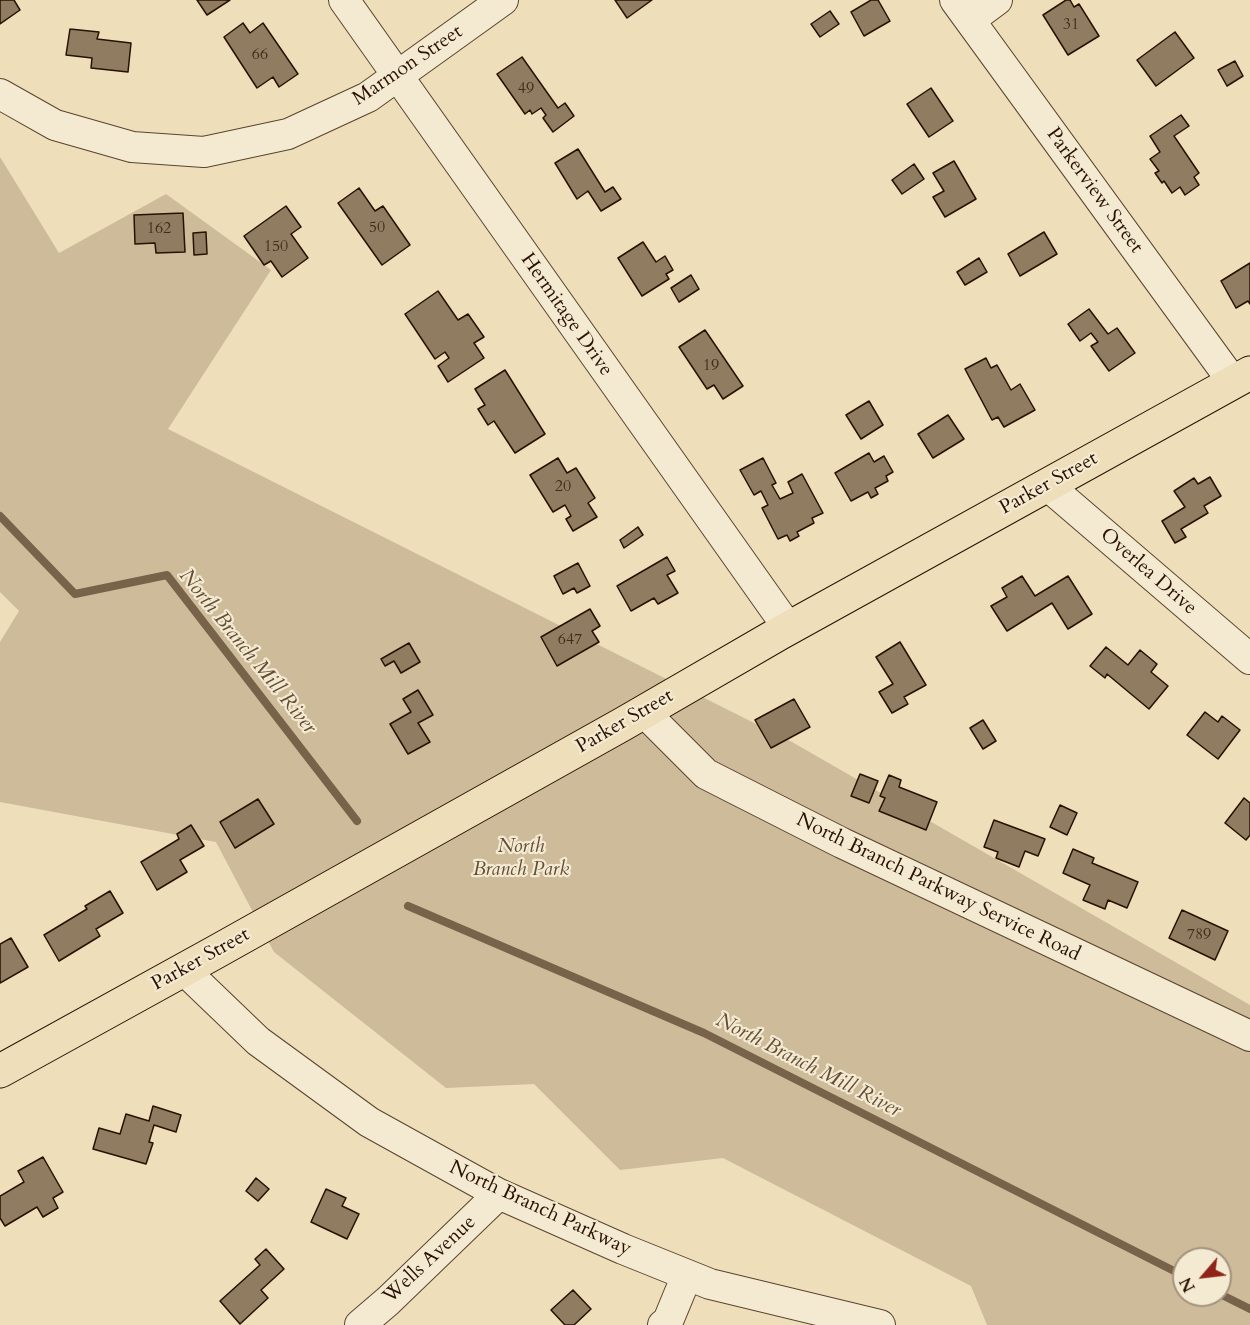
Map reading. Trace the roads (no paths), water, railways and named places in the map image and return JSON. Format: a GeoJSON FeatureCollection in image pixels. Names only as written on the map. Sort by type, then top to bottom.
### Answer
{"type":"FeatureCollection","features":[{"type":"Feature","properties":{"kind":"main road","name":"Parker Street"},"geometry":{"type":"LineString","coordinates":[[0,1071],[1241,377]]}},
{"type":"Feature","properties":{"kind":"street","name":"Hermitage Drive"},"geometry":{"type":"LineString","coordinates":[[344,0],[789,629]]}},
{"type":"Feature","properties":{"kind":"street","name":"Marmon Street"},"geometry":{"type":"LineString","coordinates":[[0,94],[55,125],[132,147],[204,152],[288,134],[368,97],[503,0]]}},
{"type":"Feature","properties":{"kind":"street"},"geometry":{"type":"LineString","coordinates":[[963,10],[997,0]]}},
{"type":"Feature","properties":{"kind":"street","name":"Parkerview Street"},"geometry":{"type":"LineString","coordinates":[[963,10],[1241,377]]}},
{"type":"Feature","properties":{"kind":"street","name":"Overlea Drive"},"geometry":{"type":"LineString","coordinates":[[1047,485],[1250,659]]}},
{"type":"Feature","properties":{"kind":"street","name":"North Branch Parkway Service Road"},"geometry":{"type":"LineString","coordinates":[[644,712],[706,774],[842,843],[1250,1036]]}},
{"type":"Feature","properties":{"kind":"street","name":"North Branch Parkway"},"geometry":{"type":"LineString","coordinates":[[184,970],[258,1041],[369,1122],[499,1194],[623,1249],[710,1284],[880,1325]]}},
{"type":"Feature","properties":{"kind":"street","name":"Wells Avenue"},"geometry":{"type":"LineString","coordinates":[[360,1325],[499,1194]]}},
{"type":"Feature","properties":{"kind":"street"},"geometry":{"type":"LineString","coordinates":[[663,1325],[668,1321],[687,1275]]}},
{"type":"Feature","properties":{"kind":"waterway","name":"North Branch Mill River"},"geometry":{"type":"LineString","coordinates":[[0,516],[75,594],[167,575],[357,821]]}},
{"type":"Feature","properties":{"kind":"waterway","name":"North Branch Mill River"},"geometry":{"type":"LineString","coordinates":[[408,906],[704,1033],[1172,1270]]}},
{"type":"Feature","properties":{"kind":"waterway","name":"North Branch Mill River"},"geometry":{"type":"LineString","coordinates":[[1232,1300],[1250,1309]]}},
{"type":"Feature","properties":{"kind":"park label","name":"North Branch Park"},"geometry":{"type":"Point","coordinates":[521,858]}}]}
